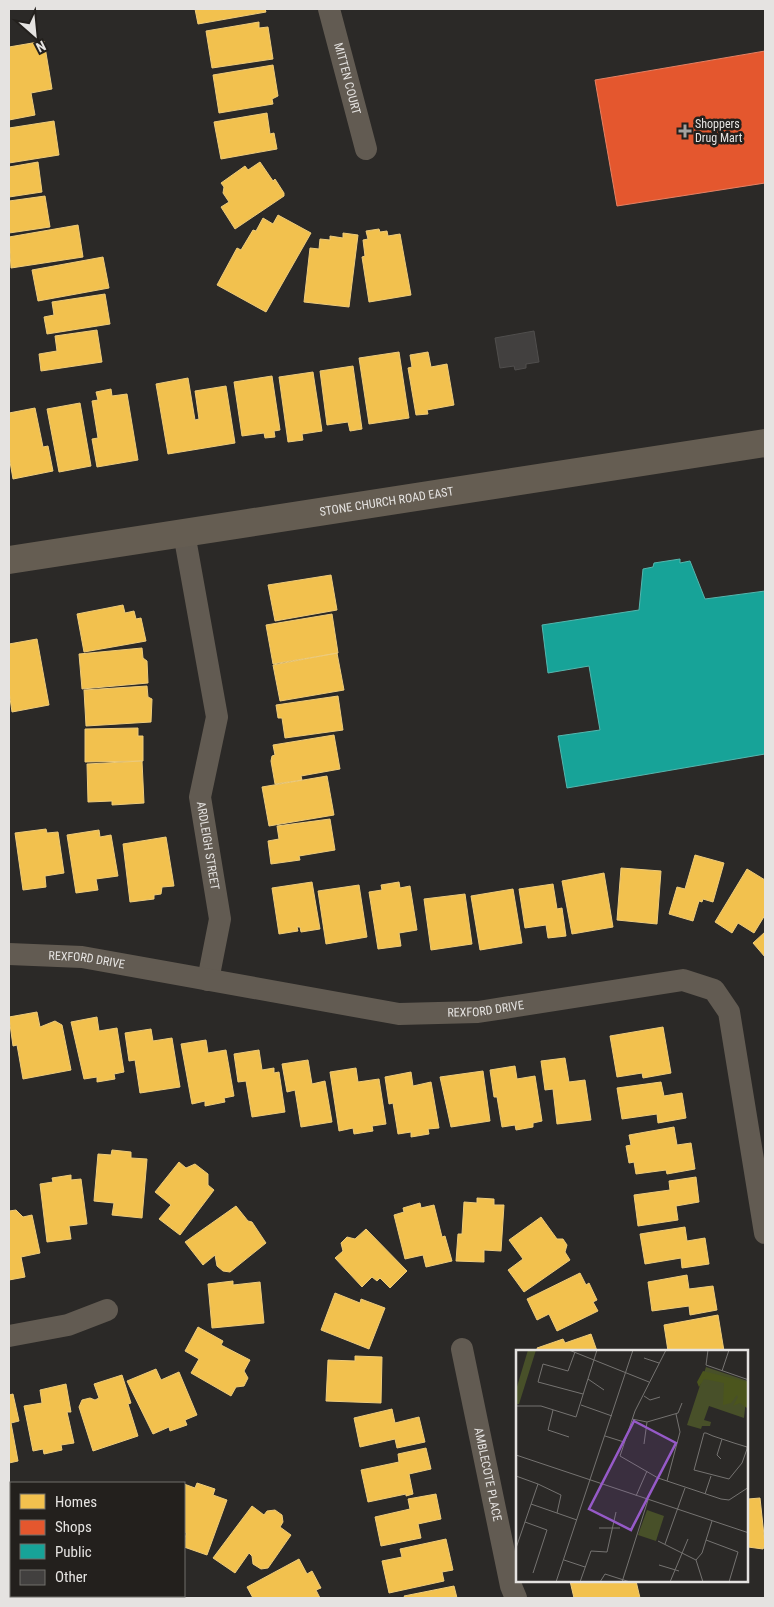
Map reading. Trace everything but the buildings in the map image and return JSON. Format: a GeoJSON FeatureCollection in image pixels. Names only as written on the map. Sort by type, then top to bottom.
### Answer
{"type":"FeatureCollection","features":[{"type":"Feature","properties":{"kind":"main road","name":"STONE CHURCH ROAD EAST"},"geometry":{"type":"LineString","coordinates":[[9,560],[765,443]]}},
{"type":"Feature","properties":{"kind":"street","name":"MITTEN COURT"},"geometry":{"type":"LineString","coordinates":[[329,9],[366,149]]}},
{"type":"Feature","properties":{"kind":"street","name":"ARDLEIGH STREET"},"geometry":{"type":"LineString","coordinates":[[184,533],[217,717],[200,797],[220,919],[208,980]]}},
{"type":"Feature","properties":{"kind":"street","name":"REXFORD DRIVE"},"geometry":{"type":"LineString","coordinates":[[9,954],[82,957],[398,1014],[478,1012],[683,980],[714,990],[729,1012],[765,1224]]}},
{"type":"Feature","properties":{"kind":"street"},"geometry":{"type":"LineString","coordinates":[[9,1336],[68,1325],[107,1310]]}},
{"type":"Feature","properties":{"kind":"street","name":"AMBLECOTE PLACE"},"geometry":{"type":"LineString","coordinates":[[462,1349],[511,1586],[516,1598]]}},
{"type":"Feature","properties":{"kind":"place","name":"Shoppers Drug Mart"},"geometry":{"type":"Point","coordinates":[685,131]}}]}
